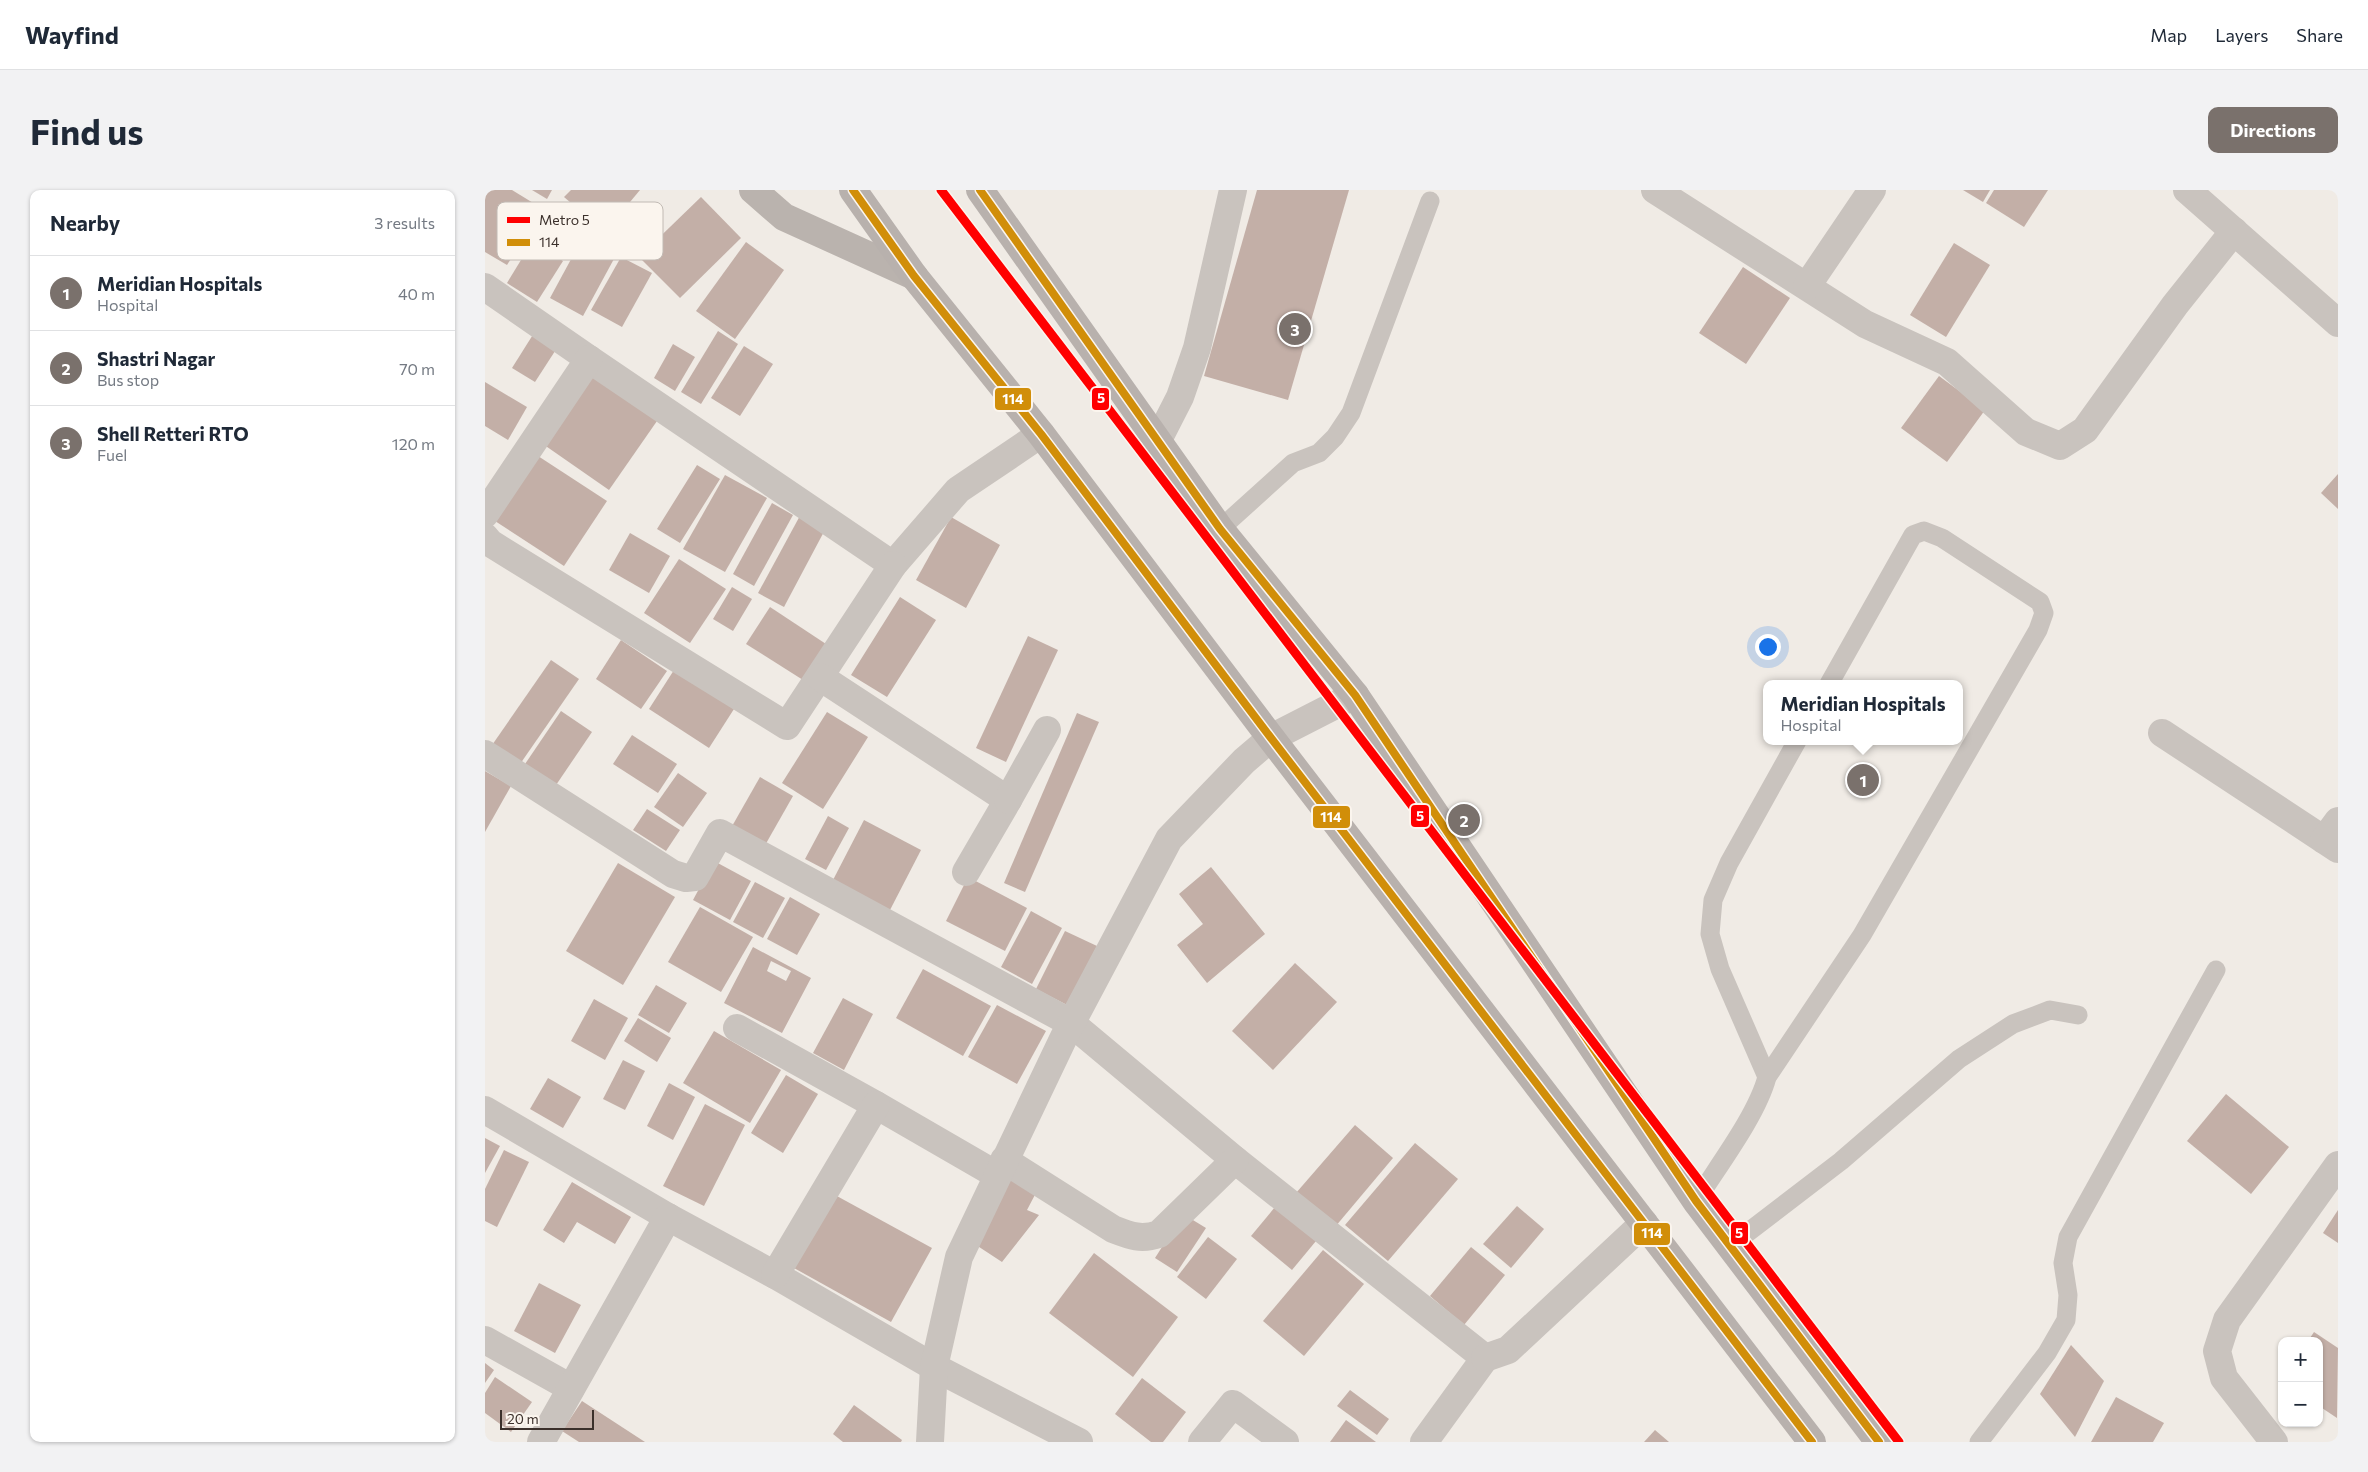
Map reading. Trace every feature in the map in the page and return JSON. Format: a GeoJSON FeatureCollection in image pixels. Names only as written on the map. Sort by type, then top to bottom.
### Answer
{"type":"FeatureCollection","features":[{"type":"Feature","properties":{"kind":"main road"},"geometry":{"type":"LineString","coordinates":[[853,190],[914,276],[1041,434],[1271,738],[1812,1442]]}},
{"type":"Feature","properties":{"kind":"main road"},"geometry":{"type":"LineString","coordinates":[[980,190],[1220,529],[1355,695],[1697,1202],[1879,1442]]}},
{"type":"Feature","properties":{"kind":"street"},"geometry":{"type":"LineString","coordinates":[[753,190],[784,216],[914,276]]}},
{"type":"Feature","properties":{"kind":"street"},"geometry":{"type":"LineString","coordinates":[[1157,442],[1180,397],[1197,348],[1233,190]]}},
{"type":"Feature","properties":{"kind":"street"},"geometry":{"type":"LineString","coordinates":[[1807,286],[1872,190]]}},
{"type":"Feature","properties":{"kind":"street"},"geometry":{"type":"LineString","coordinates":[[2187,190],[2338,323]]}},
{"type":"Feature","properties":{"kind":"street"},"geometry":{"type":"LineString","coordinates":[[1662,192],[1865,324],[1947,362],[2026,432],[2061,446],[2085,430],[2175,305],[2234,232]]}},
{"type":"Feature","properties":{"kind":"street"},"geometry":{"type":"LineString","coordinates":[[485,287],[893,565]]}},
{"type":"Feature","properties":{"kind":"street"},"geometry":{"type":"LineString","coordinates":[[485,514],[589,359]]}},
{"type":"Feature","properties":{"kind":"street"},"geometry":{"type":"LineString","coordinates":[[485,537],[490,543],[787,726],[893,565],[958,490],[1041,434]]}},
{"type":"Feature","properties":{"kind":"street"},"geometry":{"type":"LineString","coordinates":[[820,677],[1008,800]]}},
{"type":"Feature","properties":{"kind":"street"},"geometry":{"type":"LineString","coordinates":[[930,1442],[934,1367],[959,1257],[1071,1023],[1169,839],[1244,761],[1271,738],[1355,695]]}},
{"type":"Feature","properties":{"kind":"street"},"geometry":{"type":"LineString","coordinates":[[966,872],[1047,730]]}},
{"type":"Feature","properties":{"kind":"street"},"geometry":{"type":"LineString","coordinates":[[2162,733],[2333,837]]}},
{"type":"Feature","properties":{"kind":"street"},"geometry":{"type":"LineString","coordinates":[[485,754],[673,874],[686,878],[695,877],[720,833],[1071,1023],[1235,1160],[1485,1358]]}},
{"type":"Feature","properties":{"kind":"street"},"geometry":{"type":"LineString","coordinates":[[737,1028],[877,1105],[1001,1168],[1113,1229],[1133,1237],[1146,1238],[1159,1234],[1235,1160]]}},
{"type":"Feature","properties":{"kind":"street"},"geometry":{"type":"LineString","coordinates":[[775,1275],[877,1105]]}},
{"type":"Feature","properties":{"kind":"street"},"geometry":{"type":"LineString","coordinates":[[485,1110],[668,1217],[775,1275],[934,1367],[1079,1442]]}},
{"type":"Feature","properties":{"kind":"street"},"geometry":{"type":"LineString","coordinates":[[2274,1442],[2224,1378],[2217,1351],[2227,1320],[2338,1165]]}},
{"type":"Feature","properties":{"kind":"street"},"geometry":{"type":"LineString","coordinates":[[541,1442],[668,1217]]}},
{"type":"Feature","properties":{"kind":"street"},"geometry":{"type":"LineString","coordinates":[[1423,1442],[1485,1358],[1508,1350],[1644,1222]]}},
{"type":"Feature","properties":{"kind":"street"},"geometry":{"type":"LineString","coordinates":[[485,1340],[571,1388]]}},
{"type":"Feature","properties":{"kind":"street"},"geometry":{"type":"LineString","coordinates":[[1202,1442],[1233,1404],[1285,1442]]}},
{"type":"Feature","properties":{"kind":"lane"},"geometry":{"type":"LineString","coordinates":[[1220,529],[1293,463],[1319,453],[1335,438],[1351,412],[1430,201]]}},
{"type":"Feature","properties":{"kind":"lane"},"geometry":{"type":"LineString","coordinates":[[1697,1202],[1753,1109],[1763,1090],[1767,1077],[1862,935],[2038,630],[2044,613],[2040,602],[1942,538],[1924,531],[1913,535],[1831,680]]}},
{"type":"Feature","properties":{"kind":"lane"},"geometry":{"type":"LineString","coordinates":[[1767,1077],[1720,969],[1710,934],[1713,900],[1729,863],[1795,745]]}},
{"type":"Feature","properties":{"kind":"lane"},"geometry":{"type":"LineString","coordinates":[[1979,1442],[2047,1353],[2066,1320],[2068,1295],[2063,1263],[2068,1237],[2216,970]]}},
{"type":"Feature","properties":{"kind":"lane"},"geometry":{"type":"LineString","coordinates":[[1730,1246],[1841,1161],[1959,1059],[2013,1024],[2050,1010],[2078,1015]]}},
{"type":"Feature","properties":{"kind":"building"},"geometry":{"type":"Polygon","coordinates":[[[485,190],[512,190],[532,202],[497,202],[497,259],[485,252],[485,190]]]}},
{"type":"Feature","properties":{"kind":"building"},"geometry":{"type":"Polygon","coordinates":[[[532,190],[552,190],[547,199],[532,190]]]}},
{"type":"Feature","properties":{"kind":"building"},"geometry":{"type":"Polygon","coordinates":[[[571,190],[640,190],[630,202],[570,202],[564,197],[571,190]]]}},
{"type":"Feature","properties":{"kind":"building"},"geometry":{"type":"Polygon","coordinates":[[[1257,190],[1349,190],[1288,400],[1204,376],[1257,190]]]}},
{"type":"Feature","properties":{"kind":"building"},"geometry":{"type":"Polygon","coordinates":[[[1963,190],[1990,190],[1983,202],[1963,190]]]}},
{"type":"Feature","properties":{"kind":"building"},"geometry":{"type":"Polygon","coordinates":[[[1994,190],[2048,190],[2024,227],[1986,203],[1994,190]]]}},
{"type":"Feature","properties":{"kind":"building"},"geometry":{"type":"Polygon","coordinates":[[[701,197],[741,238],[680,298],[642,260],[663,260],[663,234],[701,197]]]}},
{"type":"Feature","properties":{"kind":"building"},"geometry":{"type":"Polygon","coordinates":[[[746,242],[784,270],[735,339],[696,311],[746,242]]]}},
{"type":"Feature","properties":{"kind":"building"},"geometry":{"type":"Polygon","coordinates":[[[1954,243],[1990,265],[1946,337],[1910,315],[1954,243]]]}},
{"type":"Feature","properties":{"kind":"building"},"geometry":{"type":"Polygon","coordinates":[[[499,260],[510,260],[507,265],[499,260]]]}},
{"type":"Feature","properties":{"kind":"building"},"geometry":{"type":"Polygon","coordinates":[[[521,260],[563,261],[537,302],[507,283],[521,260]]]}},
{"type":"Feature","properties":{"kind":"building"},"geometry":{"type":"Polygon","coordinates":[[[571,260],[613,260],[583,316],[550,298],[571,260]]]}},
{"type":"Feature","properties":{"kind":"building"},"geometry":{"type":"Polygon","coordinates":[[[619,260],[627,260],[652,273],[622,327],[591,310],[619,260]]]}},
{"type":"Feature","properties":{"kind":"building"},"geometry":{"type":"Polygon","coordinates":[[[1743,267],[1790,298],[1746,364],[1699,333],[1743,267]]]}},
{"type":"Feature","properties":{"kind":"building"},"geometry":{"type":"Polygon","coordinates":[[[718,331],[738,344],[701,404],[681,392],[718,331]]]}},
{"type":"Feature","properties":{"kind":"building"},"geometry":{"type":"Polygon","coordinates":[[[534,333],[557,348],[535,382],[512,368],[534,333]]]}},
{"type":"Feature","properties":{"kind":"building"},"geometry":{"type":"Polygon","coordinates":[[[673,344],[695,357],[675,391],[654,378],[673,344]]]}},
{"type":"Feature","properties":{"kind":"building"},"geometry":{"type":"Polygon","coordinates":[[[744,346],[773,364],[740,416],[711,398],[744,346]]]}},
{"type":"Feature","properties":{"kind":"building"},"geometry":{"type":"Polygon","coordinates":[[[589,373],[657,421],[609,490],[540,442],[589,373]]]}},
{"type":"Feature","properties":{"kind":"building"},"geometry":{"type":"Polygon","coordinates":[[[1939,376],[1985,410],[1947,462],[1901,428],[1939,376]]]}},
{"type":"Feature","properties":{"kind":"building"},"geometry":{"type":"Polygon","coordinates":[[[485,382],[527,407],[508,440],[485,426],[485,382]]]}},
{"type":"Feature","properties":{"kind":"building"},"geometry":{"type":"Polygon","coordinates":[[[538,456],[607,501],[564,566],[495,521],[538,456]]]}},
{"type":"Feature","properties":{"kind":"building"},"geometry":{"type":"Polygon","coordinates":[[[697,465],[720,479],[680,543],[657,529],[697,465]]]}},
{"type":"Feature","properties":{"kind":"building"},"geometry":{"type":"Polygon","coordinates":[[[2338,474],[2338,509],[2321,493],[2338,474]]]}},
{"type":"Feature","properties":{"kind":"building"},"geometry":{"type":"Polygon","coordinates":[[[725,475],[767,498],[725,572],[683,549],[725,475]]]}},
{"type":"Feature","properties":{"kind":"building"},"geometry":{"type":"Polygon","coordinates":[[[772,503],[793,515],[754,586],[733,574],[772,503]]]}},
{"type":"Feature","properties":{"kind":"building"},"geometry":{"type":"Polygon","coordinates":[[[802,512],[827,526],[784,607],[758,593],[802,512]]]}},
{"type":"Feature","properties":{"kind":"building"},"geometry":{"type":"Polygon","coordinates":[[[951,517],[1000,545],[966,608],[916,580],[951,517]]]}},
{"type":"Feature","properties":{"kind":"building"},"geometry":{"type":"Polygon","coordinates":[[[630,533],[670,556],[649,593],[609,570],[630,533]]]}},
{"type":"Feature","properties":{"kind":"building"},"geometry":{"type":"Polygon","coordinates":[[[679,559],[726,589],[690,643],[644,613],[679,559]]]}},
{"type":"Feature","properties":{"kind":"building"},"geometry":{"type":"Polygon","coordinates":[[[732,587],[752,599],[733,631],[713,619],[732,587]]]}},
{"type":"Feature","properties":{"kind":"building"},"geometry":{"type":"Polygon","coordinates":[[[900,597],[936,620],[887,697],[851,675],[900,597]]]}},
{"type":"Feature","properties":{"kind":"building"},"geometry":{"type":"Polygon","coordinates":[[[770,607],[826,644],[803,680],[746,644],[770,607]]]}},
{"type":"Feature","properties":{"kind":"building"},"geometry":{"type":"Polygon","coordinates":[[[1028,636],[1058,650],[1006,762],[976,748],[1028,636]]]}},
{"type":"Feature","properties":{"kind":"building"},"geometry":{"type":"Polygon","coordinates":[[[621,640],[667,671],[641,709],[596,679],[621,640]]]}},
{"type":"Feature","properties":{"kind":"building"},"geometry":{"type":"Polygon","coordinates":[[[551,660],[579,679],[518,767],[490,748],[551,660]]]}},
{"type":"Feature","properties":{"kind":"building"},"geometry":{"type":"Polygon","coordinates":[[[674,670],[734,709],[709,748],[649,709],[674,670]]]}},
{"type":"Feature","properties":{"kind":"building"},"geometry":{"type":"Polygon","coordinates":[[[561,711],[592,732],[554,788],[523,767],[561,711]]]}},
{"type":"Feature","properties":{"kind":"building"},"geometry":{"type":"Polygon","coordinates":[[[827,712],[868,737],[823,809],[782,783],[827,712]]]}},
{"type":"Feature","properties":{"kind":"building"},"geometry":{"type":"Polygon","coordinates":[[[1077,713],[1099,722],[1025,892],[1004,883],[1077,713]]]}},
{"type":"Feature","properties":{"kind":"building"},"geometry":{"type":"Polygon","coordinates":[[[632,735],[677,764],[658,793],[613,764],[632,735]]]}},
{"type":"Feature","properties":{"kind":"building"},"geometry":{"type":"Polygon","coordinates":[[[485,771],[511,786],[485,832],[485,771]]]}},
{"type":"Feature","properties":{"kind":"building"},"geometry":{"type":"Polygon","coordinates":[[[678,773],[707,793],[683,827],[654,807],[678,773]]]}},
{"type":"Feature","properties":{"kind":"building"},"geometry":{"type":"Polygon","coordinates":[[[760,777],[793,796],[764,847],[731,828],[760,777]]]}},
{"type":"Feature","properties":{"kind":"building"},"geometry":{"type":"Polygon","coordinates":[[[647,809],[680,830],[666,851],[633,830],[647,809]]]}},
{"type":"Feature","properties":{"kind":"building"},"geometry":{"type":"Polygon","coordinates":[[[828,816],[849,828],[826,870],[805,859],[828,816]]]}},
{"type":"Feature","properties":{"kind":"building"},"geometry":{"type":"Polygon","coordinates":[[[864,820],[921,850],[890,910],[833,880],[864,820]]]}},
{"type":"Feature","properties":{"kind":"building"},"geometry":{"type":"Polygon","coordinates":[[[714,861],[751,881],[730,920],[693,900],[714,861]]]}},
{"type":"Feature","properties":{"kind":"building"},"geometry":{"type":"Polygon","coordinates":[[[618,863],[675,897],[623,985],[566,951],[618,863]]]}},
{"type":"Feature","properties":{"kind":"building"},"geometry":{"type":"Polygon","coordinates":[[[1211,867],[1265,934],[1207,983],[1177,945],[1203,924],[1179,894],[1211,867]]]}},
{"type":"Feature","properties":{"kind":"building"},"geometry":{"type":"Polygon","coordinates":[[[968,877],[1027,908],[1005,951],[946,921],[968,877]]]}},
{"type":"Feature","properties":{"kind":"building"},"geometry":{"type":"Polygon","coordinates":[[[755,882],[785,898],[763,938],[733,922],[755,882]]]}},
{"type":"Feature","properties":{"kind":"building"},"geometry":{"type":"Polygon","coordinates":[[[790,897],[820,914],[797,955],[767,939],[790,897]]]}},
{"type":"Feature","properties":{"kind":"building"},"geometry":{"type":"Polygon","coordinates":[[[700,907],[753,937],[721,992],[668,962],[700,907]]]}},
{"type":"Feature","properties":{"kind":"building"},"geometry":{"type":"Polygon","coordinates":[[[1031,911],[1062,928],[1032,984],[1001,967],[1031,911]]]}},
{"type":"Feature","properties":{"kind":"building"},"geometry":{"type":"Polygon","coordinates":[[[1065,931],[1097,946],[1067,1005],[1036,989],[1065,931]]]}},
{"type":"Feature","properties":{"kind":"building"},"geometry":{"type":"Polygon","coordinates":[[[753,947],[811,978],[782,1033],[724,1003],[753,947]],[[771,961],[767,971],[786,981],[791,971],[771,961]]]}},
{"type":"Feature","properties":{"kind":"building"},"geometry":{"type":"Polygon","coordinates":[[[1295,963],[1337,1002],[1273,1070],[1232,1031],[1295,963]]]}},
{"type":"Feature","properties":{"kind":"building"},"geometry":{"type":"Polygon","coordinates":[[[923,969],[991,1006],[963,1056],[896,1018],[923,969]]]}},
{"type":"Feature","properties":{"kind":"building"},"geometry":{"type":"Polygon","coordinates":[[[656,985],[687,1003],[669,1033],[638,1015],[656,985]]]}},
{"type":"Feature","properties":{"kind":"building"},"geometry":{"type":"Polygon","coordinates":[[[843,998],[873,1014],[844,1070],[813,1053],[843,998]]]}},
{"type":"Feature","properties":{"kind":"building"},"geometry":{"type":"Polygon","coordinates":[[[594,999],[628,1018],[605,1060],[571,1041],[594,999]]]}},
{"type":"Feature","properties":{"kind":"building"},"geometry":{"type":"Polygon","coordinates":[[[997,1005],[1046,1031],[1017,1084],[968,1057],[997,1005]]]}},
{"type":"Feature","properties":{"kind":"building"},"geometry":{"type":"Polygon","coordinates":[[[638,1018],[671,1038],[657,1062],[624,1041],[638,1018]]]}},
{"type":"Feature","properties":{"kind":"building"},"geometry":{"type":"Polygon","coordinates":[[[714,1031],[781,1070],[750,1123],[683,1083],[714,1031]]]}},
{"type":"Feature","properties":{"kind":"building"},"geometry":{"type":"Polygon","coordinates":[[[623,1060],[645,1071],[625,1110],[603,1099],[623,1060]]]}},
{"type":"Feature","properties":{"kind":"building"},"geometry":{"type":"Polygon","coordinates":[[[786,1075],[818,1094],[783,1153],[751,1133],[786,1075]]]}},
{"type":"Feature","properties":{"kind":"building"},"geometry":{"type":"Polygon","coordinates":[[[548,1078],[581,1097],[563,1128],[530,1109],[548,1078]]]}},
{"type":"Feature","properties":{"kind":"building"},"geometry":{"type":"Polygon","coordinates":[[[669,1083],[695,1097],[673,1140],[647,1126],[669,1083]]]}},
{"type":"Feature","properties":{"kind":"building"},"geometry":{"type":"Polygon","coordinates":[[[2226,1094],[2289,1147],[2251,1194],[2187,1141],[2226,1094]]]}},
{"type":"Feature","properties":{"kind":"building"},"geometry":{"type":"Polygon","coordinates":[[[705,1104],[745,1125],[704,1206],[663,1186],[705,1104]]]}},
{"type":"Feature","properties":{"kind":"building"},"geometry":{"type":"Polygon","coordinates":[[[1355,1125],[1393,1158],[1335,1227],[1296,1193],[1355,1125]]]}},
{"type":"Feature","properties":{"kind":"building"},"geometry":{"type":"Polygon","coordinates":[[[485,1138],[500,1146],[485,1173],[485,1138]]]}},
{"type":"Feature","properties":{"kind":"building"},"geometry":{"type":"Polygon","coordinates":[[[1415,1143],[1458,1179],[1388,1261],[1345,1225],[1415,1143]]]}},
{"type":"Feature","properties":{"kind":"building"},"geometry":{"type":"Polygon","coordinates":[[[504,1150],[529,1162],[497,1227],[485,1221],[485,1189],[504,1150]]]}},
{"type":"Feature","properties":{"kind":"building"},"geometry":{"type":"Polygon","coordinates":[[[1005,1173],[1038,1189],[1027,1210],[1039,1215],[1002,1262],[970,1241],[1005,1173]]]}},
{"type":"Feature","properties":{"kind":"building"},"geometry":{"type":"Polygon","coordinates":[[[572,1182],[631,1217],[615,1244],[577,1222],[564,1243],[543,1230],[572,1182]]]}},
{"type":"Feature","properties":{"kind":"building"},"geometry":{"type":"Polygon","coordinates":[[[835,1195],[932,1248],[891,1322],[794,1268],[835,1195]]]}},
{"type":"Feature","properties":{"kind":"building"},"geometry":{"type":"Polygon","coordinates":[[[1517,1206],[1544,1229],[1511,1268],[1483,1244],[1517,1206]]]}},
{"type":"Feature","properties":{"kind":"building"},"geometry":{"type":"Polygon","coordinates":[[[1275,1207],[1316,1241],[1292,1270],[1251,1236],[1275,1207]]]}},
{"type":"Feature","properties":{"kind":"building"},"geometry":{"type":"Polygon","coordinates":[[[2338,1210],[2338,1243],[2323,1233],[2338,1210]]]}},
{"type":"Feature","properties":{"kind":"building"},"geometry":{"type":"Polygon","coordinates":[[[1183,1214],[1206,1228],[1177,1272],[1155,1258],[1183,1214]]]}},
{"type":"Feature","properties":{"kind":"building"},"geometry":{"type":"Polygon","coordinates":[[[1208,1237],[1237,1259],[1206,1299],[1177,1277],[1208,1237]]]}},
{"type":"Feature","properties":{"kind":"building"},"geometry":{"type":"Polygon","coordinates":[[[1471,1247],[1505,1275],[1464,1325],[1430,1296],[1471,1247]]]}},
{"type":"Feature","properties":{"kind":"building"},"geometry":{"type":"Polygon","coordinates":[[[1323,1250],[1364,1284],[1304,1356],[1263,1321],[1323,1250]]]}},
{"type":"Feature","properties":{"kind":"building"},"geometry":{"type":"Polygon","coordinates":[[[1094,1253],[1178,1317],[1133,1377],[1049,1313],[1094,1253]]]}},
{"type":"Feature","properties":{"kind":"building"},"geometry":{"type":"Polygon","coordinates":[[[539,1283],[581,1305],[555,1353],[514,1331],[539,1283]]]}},
{"type":"Feature","properties":{"kind":"building"},"geometry":{"type":"Polygon","coordinates":[[[2314,1332],[2322,1337],[2311,1337],[2314,1332]]]}},
{"type":"Feature","properties":{"kind":"building"},"geometry":{"type":"Polygon","coordinates":[[[2323,1338],[2338,1348],[2337,1418],[2323,1409],[2323,1338]]]}},
{"type":"Feature","properties":{"kind":"building"},"geometry":{"type":"Polygon","coordinates":[[[2071,1345],[2104,1381],[2075,1437],[2040,1394],[2071,1345]]]}},
{"type":"Feature","properties":{"kind":"building"},"geometry":{"type":"Polygon","coordinates":[[[485,1363],[494,1370],[485,1383],[485,1363]]]}},
{"type":"Feature","properties":{"kind":"building"},"geometry":{"type":"Polygon","coordinates":[[[495,1377],[532,1402],[511,1432],[485,1413],[485,1393],[495,1377]]]}},
{"type":"Feature","properties":{"kind":"building"},"geometry":{"type":"Polygon","coordinates":[[[1142,1378],[1186,1412],[1163,1442],[1151,1442],[1115,1414],[1142,1378]]]}},
{"type":"Feature","properties":{"kind":"building"},"geometry":{"type":"Polygon","coordinates":[[[1350,1390],[1389,1419],[1377,1435],[1337,1406],[1350,1390]]]}},
{"type":"Feature","properties":{"kind":"building"},"geometry":{"type":"Polygon","coordinates":[[[2116,1397],[2164,1423],[2153,1442],[2091,1442],[2116,1397]]]}},
{"type":"Feature","properties":{"kind":"building"},"geometry":{"type":"Polygon","coordinates":[[[582,1401],[645,1442],[579,1442],[562,1431],[582,1401]]]}},
{"type":"Feature","properties":{"kind":"building"},"geometry":{"type":"Polygon","coordinates":[[[854,1405],[902,1440],[901,1442],[843,1442],[833,1434],[854,1405]]]}},
{"type":"Feature","properties":{"kind":"building"},"geometry":{"type":"Polygon","coordinates":[[[1346,1420],[1376,1442],[1330,1442],[1346,1420]]]}},
{"type":"Feature","properties":{"kind":"building"},"geometry":{"type":"Polygon","coordinates":[[[1655,1430],[1669,1442],[1644,1442],[1655,1430]]]}},
{"type":"Feature","properties":{"kind":"metro line","name":"5"},"geometry":{"type":"LineString","coordinates":[[941,190],[1899,1442]]}},
{"type":"Feature","properties":{"kind":"transit line","name":"114"},"geometry":{"type":"LineString","coordinates":[[853,190],[914,276],[1041,434],[1271,738],[1812,1442]]}},
{"type":"Feature","properties":{"kind":"transit line","name":"114"},"geometry":{"type":"LineString","coordinates":[[980,190],[1220,529],[1355,695],[1696,1201],[1879,1442]]}},
{"type":"Feature","properties":{"kind":"place","name":"Shell Retteri RTO"},"geometry":{"type":"Point","coordinates":[1295,329]}},
{"type":"Feature","properties":{"kind":"place","name":"Meridian Hospitals"},"geometry":{"type":"Point","coordinates":[1863,780]}},
{"type":"Feature","properties":{"kind":"place","name":"Shastri Nagar"},"geometry":{"type":"Point","coordinates":[1464,820]}}]}
